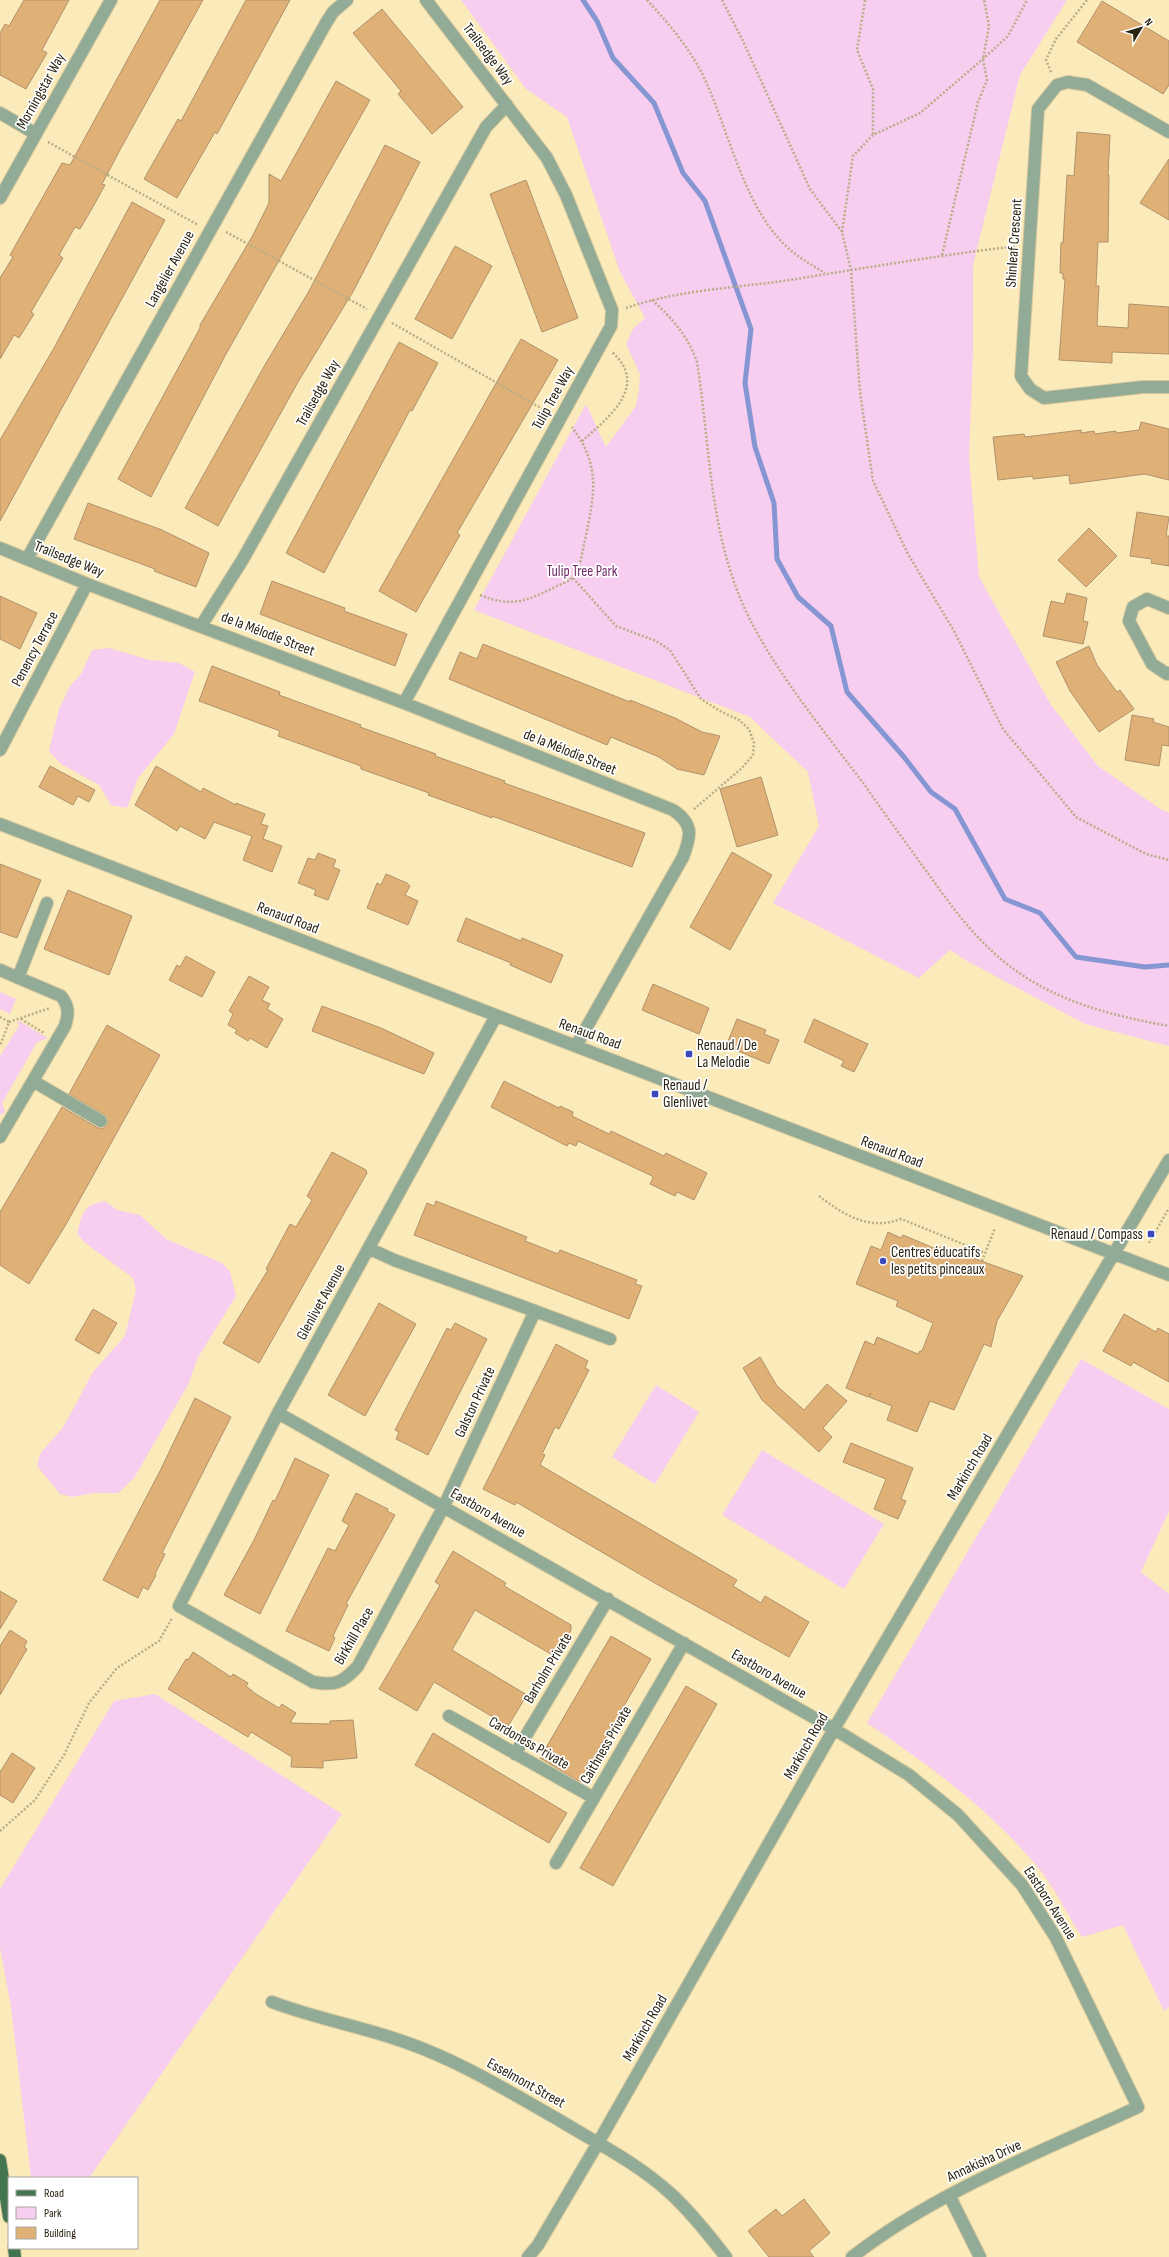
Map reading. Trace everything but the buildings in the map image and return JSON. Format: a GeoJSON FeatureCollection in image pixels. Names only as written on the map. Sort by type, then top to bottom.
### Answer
{"type":"FeatureCollection","features":[{"type":"Feature","properties":{"kind":"main road"},"geometry":{"type":"LineString","coordinates":[[0,2160],[8,2211]]}},
{"type":"Feature","properties":{"kind":"street","name":"Morningstar Way"},"geometry":{"type":"LineString","coordinates":[[0,198],[110,0]]}},
{"type":"Feature","properties":{"kind":"street","name":"Langelier Avenue"},"geometry":{"type":"LineString","coordinates":[[27,559],[326,23],[333,12],[348,0]]}},
{"type":"Feature","properties":{"kind":"street","name":"Trailsedge Way"},"geometry":{"type":"LineString","coordinates":[[0,548],[87,584],[201,626],[243,559],[486,128],[507,105],[426,0]]}},
{"type":"Feature","properties":{"kind":"street"},"geometry":{"type":"LineString","coordinates":[[1057,85],[1068,82],[1087,85],[1169,132]]}},
{"type":"Feature","properties":{"kind":"street","name":"Shinleaf Crescent"},"geometry":{"type":"LineString","coordinates":[[1057,85],[1038,109],[1021,376],[1030,388],[1044,398],[1143,387],[1169,387]]}},
{"type":"Feature","properties":{"kind":"street"},"geometry":{"type":"LineString","coordinates":[[507,105],[547,158],[560,183],[612,310]]}},
{"type":"Feature","properties":{"kind":"street"},"geometry":{"type":"LineString","coordinates":[[0,113],[36,134]]}},
{"type":"Feature","properties":{"kind":"street","name":"Tulip Tree Way"},"geometry":{"type":"LineString","coordinates":[[404,703],[611,326],[612,310]]}},
{"type":"Feature","properties":{"kind":"street","name":"Penency Terrace"},"geometry":{"type":"LineString","coordinates":[[0,750],[87,584]]}},
{"type":"Feature","properties":{"kind":"street"},"geometry":{"type":"LineString","coordinates":[[1169,608],[1147,599],[1133,607],[1129,621],[1152,664],[1167,674],[1169,673]]}},
{"type":"Feature","properties":{"kind":"street","name":"de la Mélodie Street"},"geometry":{"type":"LineString","coordinates":[[201,626],[404,703],[673,810],[682,816],[688,826],[690,840],[683,857],[576,1046]]}},
{"type":"Feature","properties":{"kind":"street","name":"Renaud Road"},"geometry":{"type":"LineString","coordinates":[[0,824],[1169,1275]]}},
{"type":"Feature","properties":{"kind":"street"},"geometry":{"type":"LineString","coordinates":[[18,978],[47,903]]}},
{"type":"Feature","properties":{"kind":"street"},"geometry":{"type":"LineString","coordinates":[[0,970],[62,996],[66,1002],[69,1014],[65,1026],[0,1137]]}},
{"type":"Feature","properties":{"kind":"street","name":"Glenlivet Avenue"},"geometry":{"type":"LineString","coordinates":[[180,1606],[278,1413],[370,1249],[496,1016]]}},
{"type":"Feature","properties":{"kind":"street"},"geometry":{"type":"LineString","coordinates":[[33,1081],[101,1121]]}},
{"type":"Feature","properties":{"kind":"street","name":"Markinch Road"},"geometry":{"type":"LineString","coordinates":[[528,2257],[598,2143],[834,1729],[1169,1160]]}},
{"type":"Feature","properties":{"kind":"street"},"geometry":{"type":"LineString","coordinates":[[370,1249],[394,1260],[610,1339]]}},
{"type":"Feature","properties":{"kind":"street","name":"Galston Private"},"geometry":{"type":"LineString","coordinates":[[444,1506],[535,1311]]}},
{"type":"Feature","properties":{"kind":"street","name":"Eastboro Avenue"},"geometry":{"type":"LineString","coordinates":[[278,1413],[608,1599],[834,1729],[909,1775],[958,1815],[1022,1885],[1056,1938],[1138,2107]]}},
{"type":"Feature","properties":{"kind":"street","name":"Birkhill Place"},"geometry":{"type":"LineString","coordinates":[[180,1606],[313,1682],[330,1685],[347,1679],[358,1666],[444,1506]]}},
{"type":"Feature","properties":{"kind":"street","name":"Barholm Private"},"geometry":{"type":"LineString","coordinates":[[515,1754],[608,1599]]}},
{"type":"Feature","properties":{"kind":"street","name":"Caithness Private"},"geometry":{"type":"LineString","coordinates":[[556,1862],[684,1643]]}},
{"type":"Feature","properties":{"kind":"street","name":"Cardoness Private"},"geometry":{"type":"LineString","coordinates":[[449,1716],[594,1798]]}},
{"type":"Feature","properties":{"kind":"street","name":"Esselmont Street"},"geometry":{"type":"LineString","coordinates":[[272,2002],[305,2014],[402,2041],[447,2058],[598,2143],[637,2167],[670,2194],[726,2257]]}},
{"type":"Feature","properties":{"kind":"street","name":"Annakisha Drive"},"geometry":{"type":"LineString","coordinates":[[852,2257],[880,2235],[949,2195],[1138,2107]]}},
{"type":"Feature","properties":{"kind":"street"},"geometry":{"type":"LineString","coordinates":[[949,2195],[980,2257]]}},
{"type":"Feature","properties":{"kind":"path"},"geometry":{"type":"LineString","coordinates":[[647,0],[686,47],[707,83],[739,167],[759,210],[786,246],[825,274]]}},
{"type":"Feature","properties":{"kind":"path"},"geometry":{"type":"LineString","coordinates":[[722,0],[743,41],[810,189],[842,232]]}},
{"type":"Feature","properties":{"kind":"path"},"geometry":{"type":"LineString","coordinates":[[865,0],[857,50],[873,89],[873,135]]}},
{"type":"Feature","properties":{"kind":"path"},"geometry":{"type":"LineString","coordinates":[[942,255],[978,102],[987,80],[983,59],[989,26],[984,0]]}},
{"type":"Feature","properties":{"kind":"path"},"geometry":{"type":"LineString","coordinates":[[1028,0],[1008,36],[983,59],[920,113],[873,135],[853,156],[842,232],[851,270],[860,392],[873,481],[908,554],[954,632],[1003,729],[1076,817],[1146,854],[1169,860]]}},
{"type":"Feature","properties":{"kind":"path"},"geometry":{"type":"LineString","coordinates":[[1057,85],[1046,60],[1056,39],[1087,0]]}},
{"type":"Feature","properties":{"kind":"path"},"geometry":{"type":"LineString","coordinates":[[36,134],[196,224],[224,231],[380,316],[572,427],[582,441],[592,467],[594,492],[581,560],[573,578],[531,600],[498,603],[467,590]]}},
{"type":"Feature","properties":{"kind":"path"},"geometry":{"type":"LineString","coordinates":[[612,310],[683,293],[825,274],[942,255],[1030,244]]}},
{"type":"Feature","properties":{"kind":"path"},"geometry":{"type":"LineString","coordinates":[[652,300],[682,331],[691,345],[697,362],[713,493],[726,559],[738,592],[757,631],[784,674],[958,914],[992,952],[1013,968],[1047,989],[1078,1003],[1123,1017],[1169,1026]]}},
{"type":"Feature","properties":{"kind":"path"},"geometry":{"type":"LineString","coordinates":[[582,441],[614,413],[626,395],[626,376],[619,358],[602,342]]}},
{"type":"Feature","properties":{"kind":"path"},"geometry":{"type":"LineString","coordinates":[[573,578],[616,626],[656,641],[670,650],[701,699],[720,711],[739,720],[749,729],[754,743],[752,755],[742,768],[698,806]]}},
{"type":"Feature","properties":{"kind":"path"},"geometry":{"type":"LineString","coordinates":[[0,1046],[9,1022],[55,1006]]}},
{"type":"Feature","properties":{"kind":"path"},"geometry":{"type":"LineString","coordinates":[[0,1016],[9,1022]]}},
{"type":"Feature","properties":{"kind":"path"},"geometry":{"type":"LineString","coordinates":[[20,1018],[49,1036]]}},
{"type":"Feature","properties":{"kind":"path"},"geometry":{"type":"LineString","coordinates":[[819,1196],[837,1210],[862,1221],[874,1225],[890,1223],[901,1219],[985,1253]]}},
{"type":"Feature","properties":{"kind":"path"},"geometry":{"type":"LineString","coordinates":[[1149,1243],[1169,1208]]}},
{"type":"Feature","properties":{"kind":"path"},"geometry":{"type":"LineString","coordinates":[[982,1261],[995,1228]]}},
{"type":"Feature","properties":{"kind":"path"},"geometry":{"type":"LineString","coordinates":[[0,1830],[35,1800],[64,1755],[89,1703],[118,1668],[159,1641],[180,1606]]}},
{"type":"Feature","properties":{"kind":"green space","name":"Tulip Tree Park"},"geometry":{"type":"Polygon","coordinates":[[[461,0],[1067,0],[1020,75],[973,265],[973,353],[969,457],[979,577],[1051,705],[1098,766],[1159,808],[1169,813],[1169,1046],[1085,1024],[967,961],[950,950],[919,978],[773,903],[819,826],[808,772],[750,717],[474,610],[586,404],[606,447],[636,406],[640,374],[626,344],[633,329],[645,318],[620,272],[567,117],[526,89],[461,0]]]}},
{"type":"Feature","properties":{"kind":"green space"},"geometry":{"type":"Polygon","coordinates":[[[109,648],[150,660],[179,663],[195,672],[174,734],[138,778],[127,808],[111,805],[99,785],[61,764],[49,751],[59,709],[70,686],[81,674],[92,650],[109,648]]]}},
{"type":"Feature","properties":{"kind":"green space"},"geometry":{"type":"Polygon","coordinates":[[[0,992],[16,999],[10,1014],[0,1009],[0,992]]]}},
{"type":"Feature","properties":{"kind":"green space"},"geometry":{"type":"Polygon","coordinates":[[[19,1021],[48,1038],[37,1042],[2,1103],[5,1112],[2,1115],[0,1113],[0,1056],[19,1026],[17,1022],[19,1021]]]}},
{"type":"Feature","properties":{"kind":"green space"},"geometry":{"type":"Polygon","coordinates":[[[105,1201],[117,1210],[140,1215],[166,1239],[222,1263],[230,1272],[236,1296],[197,1359],[189,1383],[134,1478],[118,1493],[94,1493],[72,1497],[60,1494],[37,1466],[40,1454],[64,1426],[93,1372],[125,1336],[136,1290],[133,1278],[84,1242],[77,1233],[83,1215],[88,1207],[105,1201]]]}},
{"type":"Feature","properties":{"kind":"green space"},"geometry":{"type":"Polygon","coordinates":[[[1081,1359],[1169,1409],[1169,1511],[1141,1572],[1169,1594],[1169,2007],[1164,2011],[1123,1925],[1082,1937],[1043,1873],[998,1824],[957,1788],[867,1723],[1081,1359]]]}},
{"type":"Feature","properties":{"kind":"green space"},"geometry":{"type":"Polygon","coordinates":[[[656,1385],[699,1412],[655,1484],[612,1457],[656,1385]]]}},
{"type":"Feature","properties":{"kind":"green space"},"geometry":{"type":"Polygon","coordinates":[[[762,1450],[884,1524],[844,1589],[722,1515],[762,1450]]]}},
{"type":"Feature","properties":{"kind":"green space"},"geometry":{"type":"Polygon","coordinates":[[[155,1694],[342,1814],[90,2177],[31,2177],[11,2007],[0,1948],[0,1889],[114,1701],[155,1694]]]}},
{"type":"Feature","properties":{"kind":"waterway"},"geometry":{"type":"LineString","coordinates":[[583,0],[597,21],[613,58],[654,103],[683,173],[705,201],[751,329],[745,383],[755,447],[774,503],[777,559],[798,597],[831,626],[847,692],[904,757],[931,792],[955,809],[1005,899],[1040,913],[1076,957],[1145,967],[1169,965]]}},
{"type":"Feature","properties":{"kind":"place","name":"Renaud / De La Melodie"},"geometry":{"type":"Point","coordinates":[689,1054]}},
{"type":"Feature","properties":{"kind":"place","name":"Renaud / Glenlivet"},"geometry":{"type":"Point","coordinates":[655,1094]}},
{"type":"Feature","properties":{"kind":"place","name":"Renaud / Compass"},"geometry":{"type":"Point","coordinates":[1151,1234]}},
{"type":"Feature","properties":{"kind":"place","name":"Centres éducatifs les petits pinceaux"},"geometry":{"type":"Point","coordinates":[883,1261]}}]}
